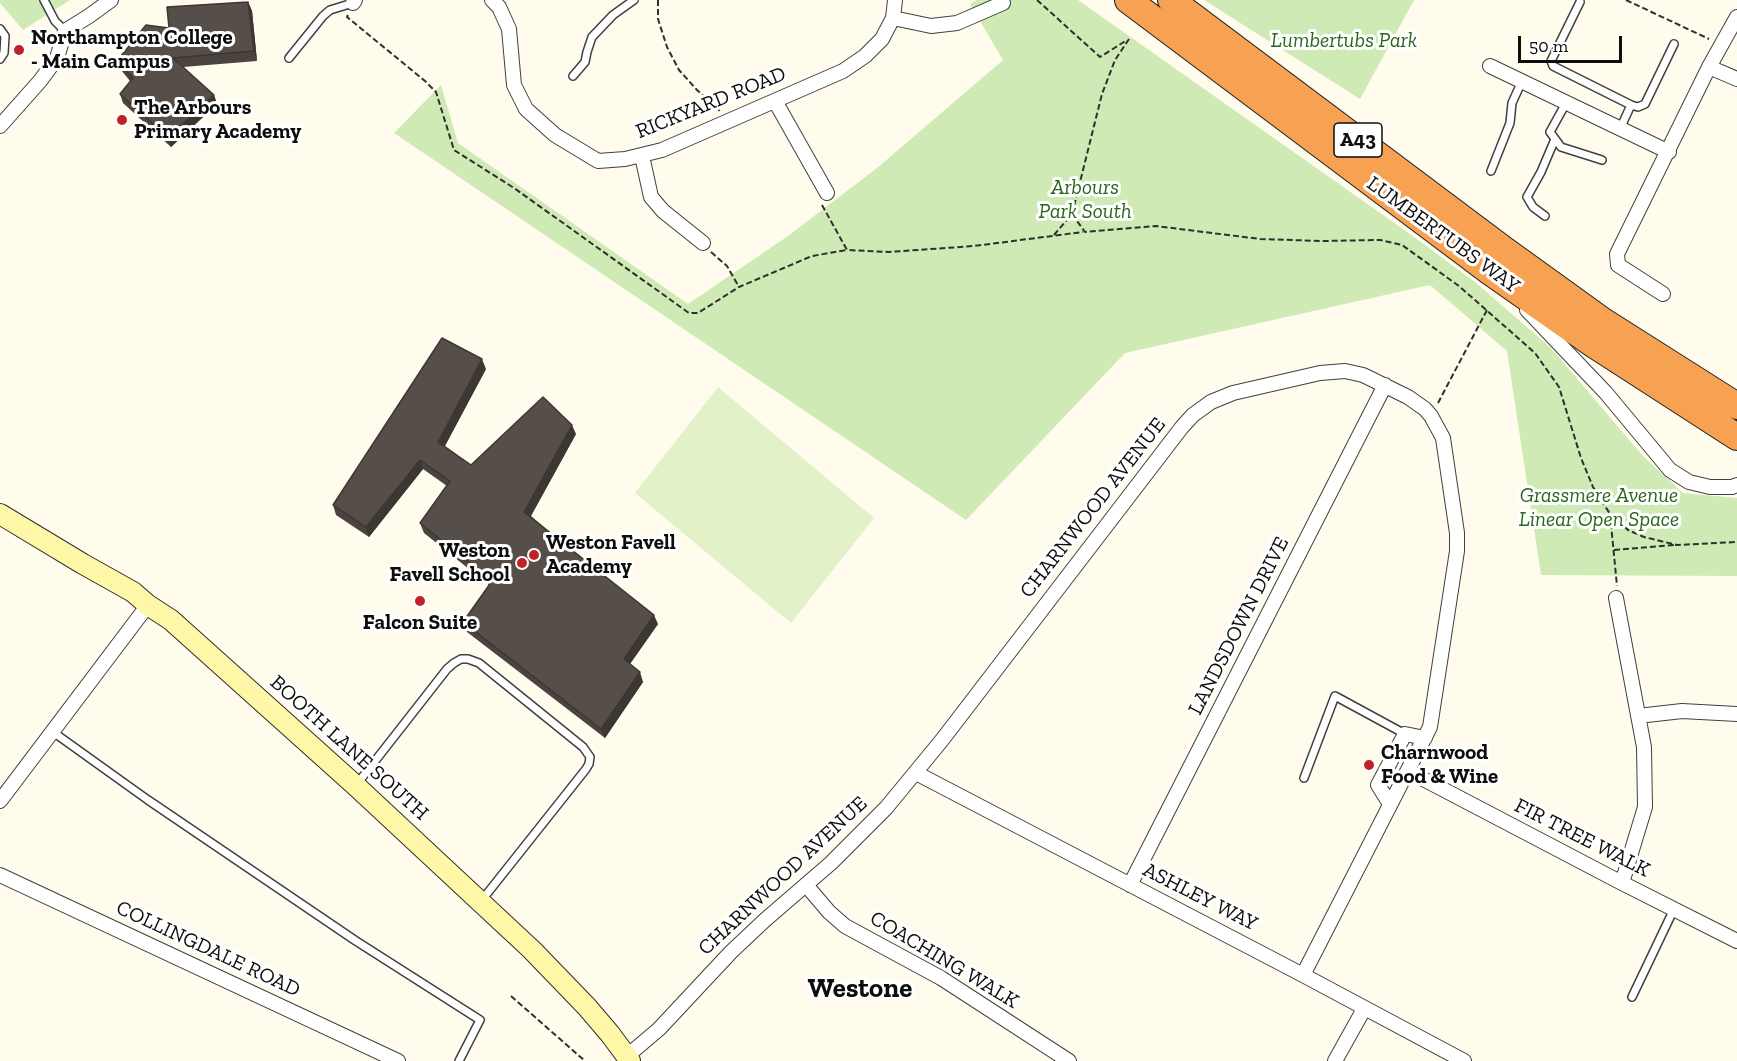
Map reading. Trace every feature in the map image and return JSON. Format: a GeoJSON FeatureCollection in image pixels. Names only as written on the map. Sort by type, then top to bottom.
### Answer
{"type":"FeatureCollection","features":[{"type":"Feature","properties":{"kind":"highway","name":"LUMBERTUBS WAY"},"geometry":{"type":"LineString","coordinates":[[1128,0],[1489,271],[1593,344],[1737,437]]}},
{"type":"Feature","properties":{"kind":"highway","name":"LUMBERTUBS WAY"},"geometry":{"type":"LineString","coordinates":[[1171,0],[1503,249],[1603,321],[1737,406]]}},
{"type":"Feature","properties":{"kind":"street"},"geometry":{"type":"LineString","coordinates":[[0,126],[57,58],[65,31],[111,0]]}},
{"type":"Feature","properties":{"kind":"street","name":"RICKYARD ROAD"},"geometry":{"type":"LineString","coordinates":[[500,2],[510,28],[514,85],[526,109],[555,135],[598,161],[625,159],[662,150],[843,71],[865,56],[882,39],[892,18],[895,0]]}},
{"type":"Feature","properties":{"kind":"street"},"geometry":{"type":"LineString","coordinates":[[892,18],[931,26],[948,24],[1004,3]]}},
{"type":"Feature","properties":{"kind":"street"},"geometry":{"type":"LineString","coordinates":[[1664,294],[1618,265],[1617,254],[1737,17]]}},
{"type":"Feature","properties":{"kind":"street"},"geometry":{"type":"LineString","coordinates":[[1490,66],[1669,152]]}},
{"type":"Feature","properties":{"kind":"street"},"geometry":{"type":"LineString","coordinates":[[1710,67],[1737,79]]}},
{"type":"Feature","properties":{"kind":"street"},"geometry":{"type":"LineString","coordinates":[[775,101],[827,193]]}},
{"type":"Feature","properties":{"kind":"street"},"geometry":{"type":"LineString","coordinates":[[642,156],[651,197],[663,211],[703,243]]}},
{"type":"Feature","properties":{"kind":"street"},"geometry":{"type":"LineString","coordinates":[[1489,271],[1570,353],[1670,470],[1689,482],[1710,486],[1732,487],[1737,485]]}},
{"type":"Feature","properties":{"kind":"street","name":"CHARNWOOD AVENUE"},"geometry":{"type":"LineString","coordinates":[[629,1058],[731,952],[865,830],[916,773],[1193,415],[1211,402],[1227,395],[1320,373],[1355,372],[1418,404],[1431,416],[1443,438],[1457,532],[1457,551],[1430,727],[1304,975]]}},
{"type":"Feature","properties":{"kind":"street"},"geometry":{"type":"LineString","coordinates":[[1694,379],[1722,384],[1737,391]]}},
{"type":"Feature","properties":{"kind":"street","name":"LANDSDOWN DRIVE"},"geometry":{"type":"LineString","coordinates":[[1131,885],[1385,386]]}},
{"type":"Feature","properties":{"kind":"street","name":"BOOTH LANE SOUTH"},"geometry":{"type":"LineString","coordinates":[[0,514],[133,592],[171,620],[481,901],[587,1007],[629,1058]]}},
{"type":"Feature","properties":{"kind":"street"},"geometry":{"type":"LineString","coordinates":[[1616,598],[1644,747],[1645,807],[1622,884]]}},
{"type":"Feature","properties":{"kind":"street"},"geometry":{"type":"LineString","coordinates":[[0,801],[148,605]]}},
{"type":"Feature","properties":{"kind":"street"},"geometry":{"type":"LineString","coordinates":[[1638,716],[1682,711],[1737,714]]}},
{"type":"Feature","properties":{"kind":"street"},"geometry":{"type":"LineString","coordinates":[[1390,804],[1378,785],[1405,734],[1425,738]]}},
{"type":"Feature","properties":{"kind":"street","name":"FIR TREE WALK"},"geometry":{"type":"LineString","coordinates":[[1408,771],[1622,884],[1737,940]]}},
{"type":"Feature","properties":{"kind":"street","name":"ASHLEY WAY"},"geometry":{"type":"LineString","coordinates":[[916,773],[1464,1061]]}},
{"type":"Feature","properties":{"kind":"street","name":"COLLINGDALE ROAD"},"geometry":{"type":"LineString","coordinates":[[0,875],[398,1061]]}},
{"type":"Feature","properties":{"kind":"street","name":"COACHING WALK"},"geometry":{"type":"LineString","coordinates":[[806,885],[829,912],[845,926],[941,978],[1069,1061]]}},
{"type":"Feature","properties":{"kind":"street"},"geometry":{"type":"LineString","coordinates":[[1335,1061],[1364,1009]]}},
{"type":"Feature","properties":{"kind":"lane"},"geometry":{"type":"LineString","coordinates":[[44,0],[55,21],[65,31]]}},
{"type":"Feature","properties":{"kind":"lane"},"geometry":{"type":"LineString","coordinates":[[573,76],[585,62],[592,37],[614,15],[634,0]]}},
{"type":"Feature","properties":{"kind":"lane"},"geometry":{"type":"LineString","coordinates":[[289,58],[323,15],[330,10],[354,2]]}},
{"type":"Feature","properties":{"kind":"lane"},"geometry":{"type":"LineString","coordinates":[[1580,2],[1551,61],[1553,66],[1631,105],[1638,107],[1645,104],[1674,44]]}},
{"type":"Feature","properties":{"kind":"lane"},"geometry":{"type":"LineString","coordinates":[[0,28],[5,36],[4,53],[0,59]]}},
{"type":"Feature","properties":{"kind":"lane"},"geometry":{"type":"LineString","coordinates":[[1491,171],[1510,123],[1512,103],[1522,81]]}},
{"type":"Feature","properties":{"kind":"lane"},"geometry":{"type":"LineString","coordinates":[[1566,102],[1550,132],[1561,147],[1602,160]]}},
{"type":"Feature","properties":{"kind":"lane"},"geometry":{"type":"LineString","coordinates":[[1620,129],[1631,105]]}},
{"type":"Feature","properties":{"kind":"lane"},"geometry":{"type":"LineString","coordinates":[[1545,216],[1533,207],[1527,197],[1555,139]]}},
{"type":"Feature","properties":{"kind":"lane"},"geometry":{"type":"LineString","coordinates":[[356,786],[447,669],[461,659],[480,663],[583,747],[590,757],[586,769],[481,901]]}},
{"type":"Feature","properties":{"kind":"lane"},"geometry":{"type":"LineString","coordinates":[[1304,778],[1335,696],[1405,734]]}},
{"type":"Feature","properties":{"kind":"lane"},"geometry":{"type":"LineString","coordinates":[[53,732],[148,800],[356,941],[480,1020],[459,1061]]}},
{"type":"Feature","properties":{"kind":"lane"},"geometry":{"type":"LineString","coordinates":[[1632,997],[1674,909]]}},
{"type":"Feature","properties":{"kind":"path"},"geometry":{"type":"LineString","coordinates":[[658,0],[658,19],[667,47],[679,70],[730,120]]}},
{"type":"Feature","properties":{"kind":"path"},"geometry":{"type":"LineString","coordinates":[[1037,0],[1100,57],[1129,39],[1114,60],[1102,94],[1072,214],[1053,236]]}},
{"type":"Feature","properties":{"kind":"path"},"geometry":{"type":"LineString","coordinates":[[1626,0],[1722,45]]}},
{"type":"Feature","properties":{"kind":"path"},"geometry":{"type":"LineString","coordinates":[[354,2],[347,17],[426,81],[436,93],[454,150],[514,188],[689,313],[698,313],[739,287],[812,256],[847,250],[889,252],[974,246],[1156,226],[1260,239],[1380,240],[1402,245],[1459,286],[1535,352],[1559,387],[1581,458],[1593,487],[1610,514],[1628,530],[1644,537],[1677,545]]}},
{"type":"Feature","properties":{"kind":"path"},"geometry":{"type":"LineString","coordinates":[[827,193],[821,201],[847,250]]}},
{"type":"Feature","properties":{"kind":"path"},"geometry":{"type":"LineString","coordinates":[[1072,214],[1085,232]]}},
{"type":"Feature","properties":{"kind":"path"},"geometry":{"type":"LineString","coordinates":[[703,243],[727,266],[739,287]]}},
{"type":"Feature","properties":{"kind":"path"},"geometry":{"type":"LineString","coordinates":[[1431,416],[1487,310]]}},
{"type":"Feature","properties":{"kind":"path"},"geometry":{"type":"LineString","coordinates":[[1610,514],[1617,582],[1616,598]]}},
{"type":"Feature","properties":{"kind":"path"},"geometry":{"type":"LineString","coordinates":[[1614,550],[1737,542]]}},
{"type":"Feature","properties":{"kind":"path"},"geometry":{"type":"LineString","coordinates":[[511,996],[585,1061]]}},
{"type":"Feature","properties":{"kind":"green space"},"geometry":{"type":"Polygon","coordinates":[[[0,0],[70,0],[23,30],[0,3],[0,0]]]}},
{"type":"Feature","properties":{"kind":"green space","name":"Arbours Park South"},"geometry":{"type":"Polygon","coordinates":[[[977,0],[1078,0],[1475,282],[1551,348],[1642,455],[1683,493],[1737,498],[1737,576],[1541,575],[1507,351],[1430,285],[1125,353],[966,520],[394,133],[441,85],[458,143],[688,304],[788,236],[877,168],[1003,60],[970,4],[977,0]]]}},
{"type":"Feature","properties":{"kind":"green space","name":"Lumbertubs Park"},"geometry":{"type":"Polygon","coordinates":[[[1204,0],[1414,0],[1360,99],[1204,0]]]}},
{"type":"Feature","properties":{"kind":"green space"},"geometry":{"type":"Polygon","coordinates":[[[718,387],[874,518],[791,623],[635,493],[718,387]]]}},
{"type":"Feature","properties":{"kind":"building"},"geometry":{"type":"Polygon","coordinates":[[[248,2],[254,51],[173,58],[214,95],[168,137],[120,94],[133,78],[117,61],[146,25],[169,28],[167,7],[248,2]]]}},
{"type":"Feature","properties":{"kind":"building","name":"Weston Favell School"},"geometry":{"type":"Polygon","coordinates":[[[442,338],[482,359],[438,442],[471,465],[543,397],[572,425],[524,512],[654,615],[624,659],[640,672],[601,729],[463,622],[492,581],[420,523],[450,481],[420,460],[366,527],[333,505],[442,338]]]}},
{"type":"Feature","properties":{"kind":"place","name":"Northampton College - Main Campus"},"geometry":{"type":"Point","coordinates":[19,50]}},
{"type":"Feature","properties":{"kind":"place","name":"The Arbours Primary Academy"},"geometry":{"type":"Point","coordinates":[122,120]}},
{"type":"Feature","properties":{"kind":"place","name":"Weston Favell Academy"},"geometry":{"type":"Point","coordinates":[534,555]}},
{"type":"Feature","properties":{"kind":"place","name":"Weston Favell School"},"geometry":{"type":"Point","coordinates":[522,563]}},
{"type":"Feature","properties":{"kind":"place","name":"Falcon Suite"},"geometry":{"type":"Point","coordinates":[420,601]}},
{"type":"Feature","properties":{"kind":"place","name":"Charnwood Food & Wine"},"geometry":{"type":"Point","coordinates":[1369,765]}},
{"type":"Feature","properties":{"kind":"district","name":"Westone"},"geometry":{"type":"Point","coordinates":[860,989]}},
{"type":"Feature","properties":{"kind":"park label","name":"Grassmere Avenue Linear Open Space"},"geometry":{"type":"Point","coordinates":[1599,508]}}]}
